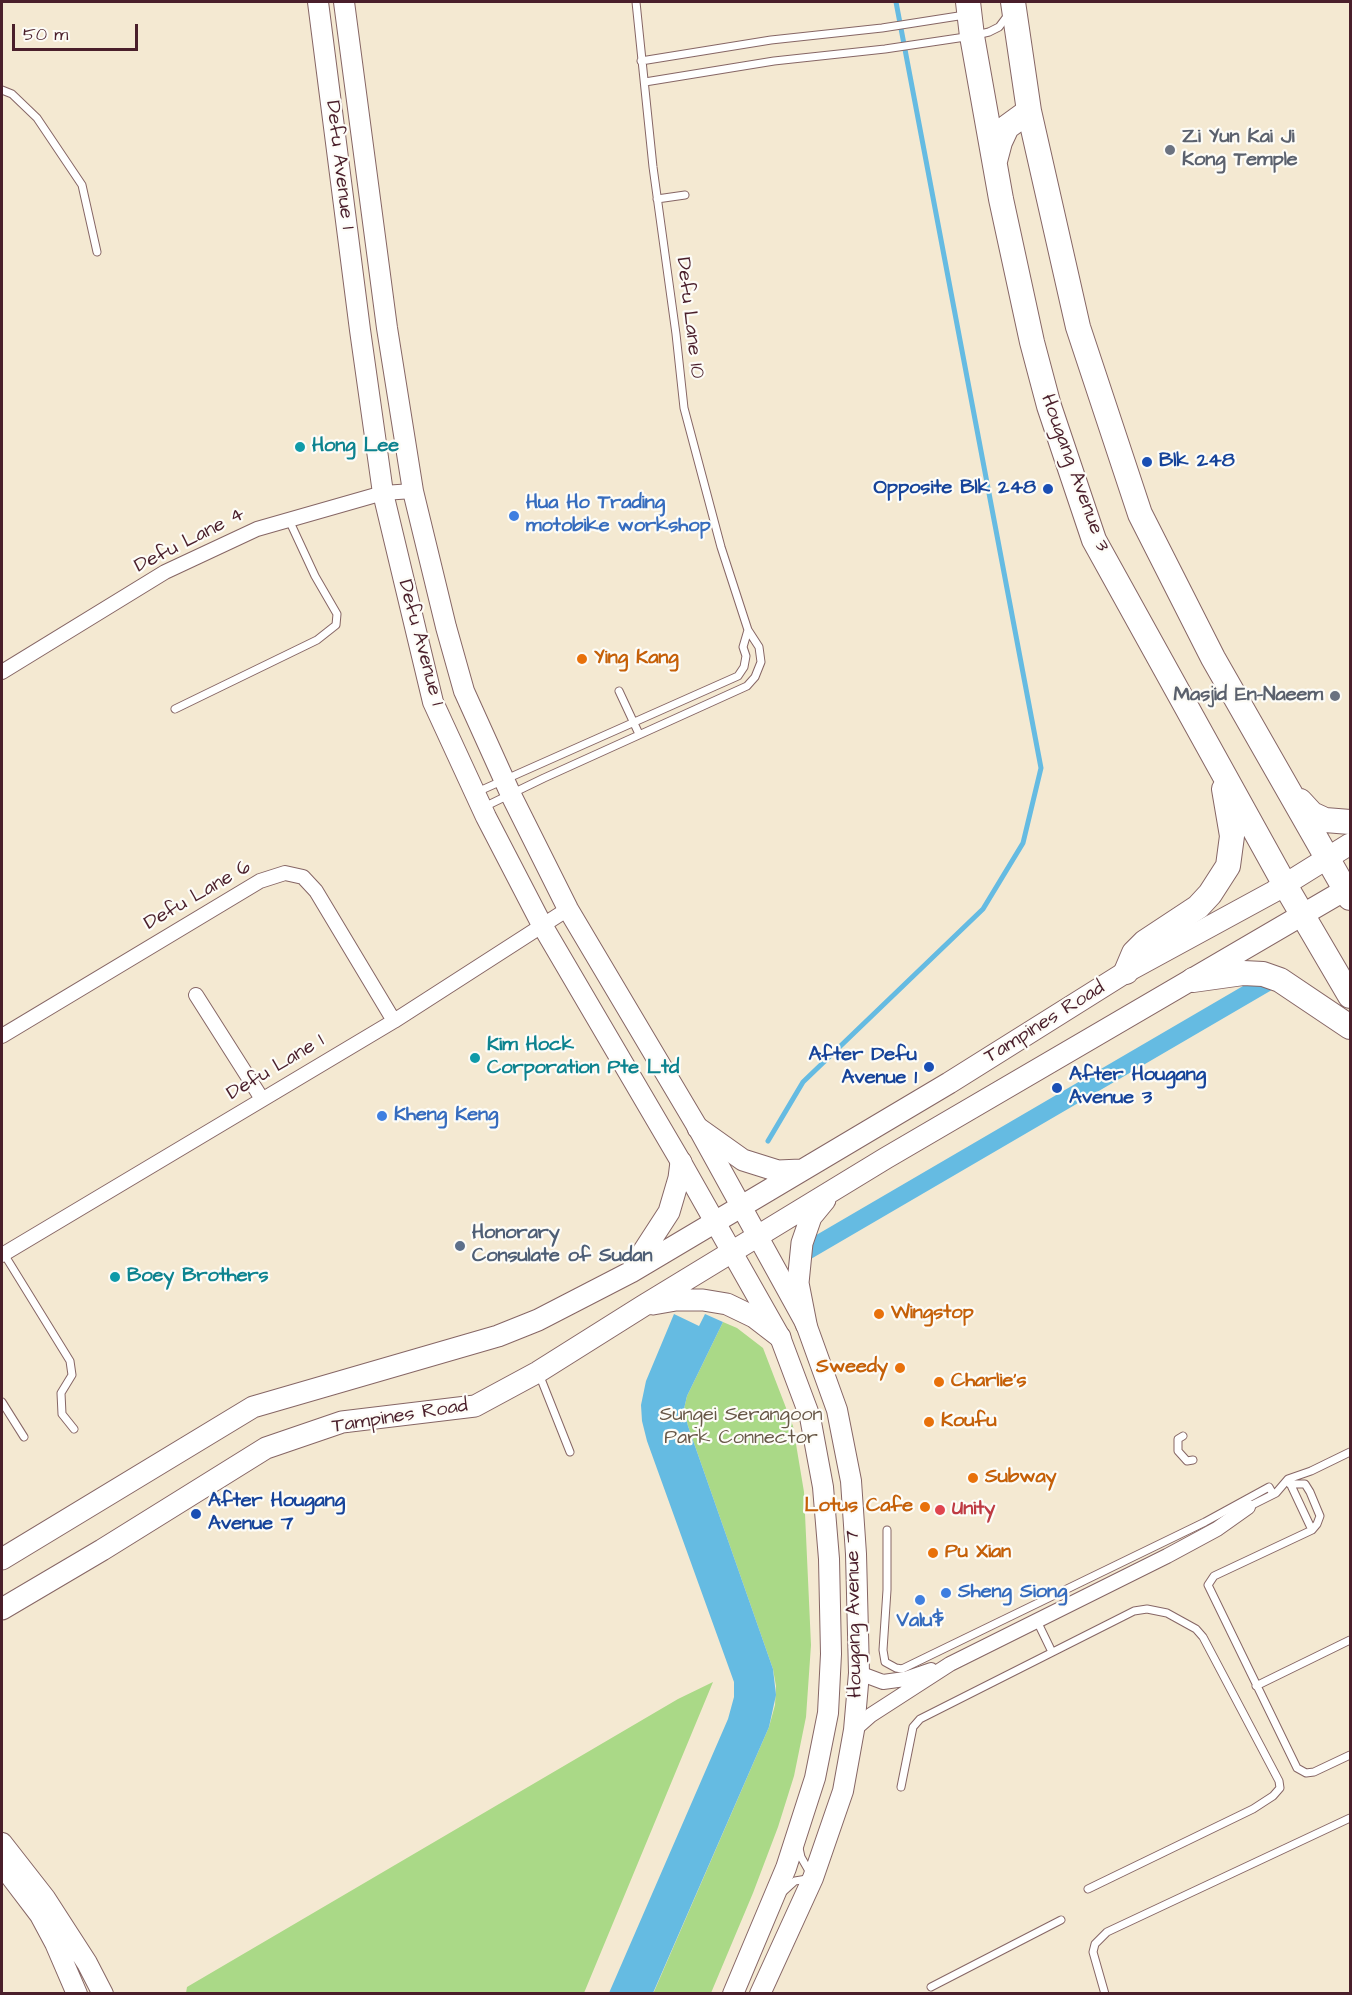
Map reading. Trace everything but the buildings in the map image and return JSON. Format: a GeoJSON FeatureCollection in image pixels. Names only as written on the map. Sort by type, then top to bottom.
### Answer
{"type":"FeatureCollection","features":[{"type":"Feature","properties":{"kind":"highway"},"geometry":{"type":"LineString","coordinates":[[1013,2],[1029,111],[1078,327],[1140,514],[1213,658],[1349,892]]}},
{"type":"Feature","properties":{"kind":"highway","name":"Hougang Avenue 3"},"geometry":{"type":"LineString","coordinates":[[970,17],[995,163],[1032,342],[1049,406],[1094,540],[1285,885],[1350,996]]}},
{"type":"Feature","properties":{"kind":"highway"},"geometry":{"type":"LineString","coordinates":[[995,163],[1000,142],[1007,128],[1029,111]]}},
{"type":"Feature","properties":{"kind":"highway"},"geometry":{"type":"LineString","coordinates":[[1126,972],[1134,953],[1154,936],[1198,907],[1210,894],[1228,866],[1232,836],[1222,772]]}},
{"type":"Feature","properties":{"kind":"highway"},"geometry":{"type":"LineString","coordinates":[[1284,783],[1312,814],[1325,820],[1350,822]]}},
{"type":"Feature","properties":{"kind":"highway"},"geometry":{"type":"LineString","coordinates":[[1193,980],[1243,973],[1263,974],[1280,980],[1350,1027]]}},
{"type":"Feature","properties":{"kind":"main road","name":"Defu Avenue 1"},"geometry":{"type":"LineString","coordinates":[[318,2],[383,493],[433,702],[478,801],[542,925],[714,1221]]}},
{"type":"Feature","properties":{"kind":"main road","name":"Defu Avenue 1"},"geometry":{"type":"LineString","coordinates":[[344,2],[387,328],[413,491],[464,691],[507,788],[568,909],[741,1205]]}},
{"type":"Feature","properties":{"kind":"main road","name":"Tampines Road"},"geometry":{"type":"LineString","coordinates":[[2,1559],[253,1407],[498,1336],[538,1320],[631,1272],[949,1083],[1126,972],[1285,885],[1350,844]]}},
{"type":"Feature","properties":{"kind":"main road","name":"Tampines Road"},"geometry":{"type":"LineString","coordinates":[[2,1609],[266,1449],[342,1422],[475,1406],[538,1372],[833,1191],[1303,916],[1349,892]]}},
{"type":"Feature","properties":{"kind":"main road"},"geometry":{"type":"LineString","coordinates":[[698,1128],[743,1161],[778,1171],[802,1170]]}},
{"type":"Feature","properties":{"kind":"main road"},"geometry":{"type":"LineString","coordinates":[[631,1272],[669,1212],[681,1162]]}},
{"type":"Feature","properties":{"kind":"main road"},"geometry":{"type":"LineString","coordinates":[[806,1324],[798,1283],[802,1243],[811,1217],[833,1191]]}},
{"type":"Feature","properties":{"kind":"main road"},"geometry":{"type":"LineString","coordinates":[[741,1205],[758,1237]]}},
{"type":"Feature","properties":{"kind":"main road"},"geometry":{"type":"LineString","coordinates":[[714,1221],[732,1252]]}},
{"type":"Feature","properties":{"kind":"main road","name":"Hougang Avenue 7"},"geometry":{"type":"LineString","coordinates":[[758,1237],[806,1324],[837,1410],[851,1481],[860,1672],[854,1731],[843,1791],[813,1878],[760,1994]]}},
{"type":"Feature","properties":{"kind":"main road","name":"Hougang Avenue 7"},"geometry":{"type":"LineString","coordinates":[[732,1252],[780,1337],[810,1417],[823,1487],[830,1588],[831,1654],[828,1713],[815,1778],[773,1901],[733,1994]]}},
{"type":"Feature","properties":{"kind":"main road"},"geometry":{"type":"LineString","coordinates":[[643,1306],[676,1300],[703,1300],[727,1304],[754,1317],[780,1337]]}},
{"type":"Feature","properties":{"kind":"main road"},"geometry":{"type":"LineString","coordinates":[[2,1843],[45,1898],[87,1963],[103,1994]]}},
{"type":"Feature","properties":{"kind":"main road"},"geometry":{"type":"LineString","coordinates":[[2,1865],[40,1915],[77,1994]]}},
{"type":"Feature","properties":{"kind":"street","name":"Defu Lane 4"},"geometry":{"type":"LineString","coordinates":[[2,672],[165,572],[257,529],[383,493],[413,491]]}},
{"type":"Feature","properties":{"kind":"street","name":"Defu Lane 6"},"geometry":{"type":"LineString","coordinates":[[2,1036],[260,880],[285,873],[303,877],[316,891],[394,1021]]}},
{"type":"Feature","properties":{"kind":"street","name":"Defu Lane 1"},"geometry":{"type":"LineString","coordinates":[[3,1255],[394,1021],[568,909]]}},
{"type":"Feature","properties":{"kind":"street"},"geometry":{"type":"LineString","coordinates":[[196,995],[262,1100]]}},
{"type":"Feature","properties":{"kind":"street"},"geometry":{"type":"LineString","coordinates":[[854,1731],[871,1715],[950,1664],[1167,1556],[1217,1529],[1248,1507]]}},
{"type":"Feature","properties":{"kind":"street"},"geometry":{"type":"LineString","coordinates":[[860,1672],[883,1682],[905,1679],[950,1664]]}},
{"type":"Feature","properties":{"kind":"lane","name":"Defu Lane 10"},"geometry":{"type":"LineString","coordinates":[[478,801],[747,686],[755,677],[761,662],[759,647],[748,630],[706,498],[684,408],[657,199],[636,2]]}},
{"type":"Feature","properties":{"kind":"lane"},"geometry":{"type":"LineString","coordinates":[[641,61],[771,40],[970,17],[989,32],[999,27],[1007,18],[1013,2]]}},
{"type":"Feature","properties":{"kind":"lane"},"geometry":{"type":"LineString","coordinates":[[645,82],[774,61],[918,44],[970,17]]}},
{"type":"Feature","properties":{"kind":"lane"},"geometry":{"type":"LineString","coordinates":[[2,90],[12,94],[38,118],[82,186],[97,252]]}},
{"type":"Feature","properties":{"kind":"lane"},"geometry":{"type":"LineString","coordinates":[[657,199],[685,195]]}},
{"type":"Feature","properties":{"kind":"lane"},"geometry":{"type":"LineString","coordinates":[[175,709],[317,640],[336,625],[337,614],[315,576],[289,520]]}},
{"type":"Feature","properties":{"kind":"lane","name":"Defu Lane 10"},"geometry":{"type":"LineString","coordinates":[[478,801],[633,722],[738,676],[744,667],[746,656],[743,647],[748,630]]}},
{"type":"Feature","properties":{"kind":"lane"},"geometry":{"type":"LineString","coordinates":[[619,691],[639,734]]}},
{"type":"Feature","properties":{"kind":"lane"},"geometry":{"type":"LineString","coordinates":[[3,1255],[70,1361],[72,1375],[61,1393],[62,1414],[74,1429]]}},
{"type":"Feature","properties":{"kind":"lane"},"geometry":{"type":"LineString","coordinates":[[538,1372],[570,1452]]}},
{"type":"Feature","properties":{"kind":"lane"},"geometry":{"type":"LineString","coordinates":[[2,1402],[24,1437]]}},
{"type":"Feature","properties":{"kind":"lane"},"geometry":{"type":"LineString","coordinates":[[1183,1436],[1178,1439],[1178,1451],[1187,1461],[1193,1460]]}},
{"type":"Feature","properties":{"kind":"lane"},"geometry":{"type":"LineString","coordinates":[[1248,1507],[1273,1494],[1289,1482],[1350,1452]]}},
{"type":"Feature","properties":{"kind":"lane"},"geometry":{"type":"LineString","coordinates":[[1289,1482],[1312,1530]]}},
{"type":"Feature","properties":{"kind":"lane"},"geometry":{"type":"LineString","coordinates":[[1289,1482],[1305,1484],[1313,1498],[1320,1520],[1312,1530],[1214,1576],[1208,1585],[1297,1768],[1306,1773],[1314,1773],[1350,1755]]}},
{"type":"Feature","properties":{"kind":"lane"},"geometry":{"type":"LineString","coordinates":[[887,1530],[887,1590],[883,1650],[885,1662],[902,1669],[1205,1522],[1269,1487],[1273,1494]]}},
{"type":"Feature","properties":{"kind":"lane"},"geometry":{"type":"LineString","coordinates":[[902,1787],[915,1722],[1134,1611],[1147,1609],[1167,1613],[1196,1629],[1203,1637],[1279,1781],[1280,1788],[1273,1796],[1253,1809],[1088,1890]]}},
{"type":"Feature","properties":{"kind":"lane"},"geometry":{"type":"LineString","coordinates":[[1037,1621],[1052,1652]]}},
{"type":"Feature","properties":{"kind":"lane"},"geometry":{"type":"LineString","coordinates":[[1256,1686],[1350,1640]]}},
{"type":"Feature","properties":{"kind":"lane"},"geometry":{"type":"LineString","coordinates":[[1105,1994],[1093,1952],[1095,1944],[1107,1932],[1350,1818]]}},
{"type":"Feature","properties":{"kind":"lane"},"geometry":{"type":"LineString","coordinates":[[773,1901],[795,1881],[813,1878],[801,1857],[797,1834]]}},
{"type":"Feature","properties":{"kind":"lane"},"geometry":{"type":"LineString","coordinates":[[931,1987],[1061,1920]]}},
{"type":"Feature","properties":{"kind":"green space","name":"Sungei Serangoon Park Connector"},"geometry":{"type":"Polygon","coordinates":[[[723,1322],[737,1328],[763,1348],[793,1426],[804,1492],[811,1645],[806,1717],[794,1776],[778,1827],[711,1993],[653,1994],[769,1727],[775,1705],[776,1686],[773,1669],[684,1409],[687,1396],[723,1322]]]}},
{"type":"Feature","properties":{"kind":"green space"},"geometry":{"type":"Polygon","coordinates":[[[713,1682],[584,1993],[186,1993],[187,1987],[678,1699],[713,1682]]]}},
{"type":"Feature","properties":{"kind":"water"},"geometry":{"type":"Polygon","coordinates":[[[674,1314],[699,1326],[705,1314],[723,1322],[687,1396],[684,1409],[773,1669],[776,1695],[769,1727],[653,1993],[609,1993],[728,1719],[734,1697],[734,1682],[647,1441],[642,1421],[641,1405],[646,1381],[674,1314]]]}},
{"type":"Feature","properties":{"kind":"waterway"},"geometry":{"type":"LineString","coordinates":[[768,1141],[803,1082],[983,909],[1023,843],[1041,768],[896,2]]}},
{"type":"Feature","properties":{"kind":"waterway"},"geometry":{"type":"LineString","coordinates":[[805,1252],[1266,983]]}},
{"type":"Feature","properties":{"kind":"place","name":"Zi Yun Kai Ji Kong Temple"},"geometry":{"type":"Point","coordinates":[1170,150]}},
{"type":"Feature","properties":{"kind":"place","name":"Hong Lee"},"geometry":{"type":"Point","coordinates":[300,447]}},
{"type":"Feature","properties":{"kind":"place","name":"Blk 248"},"geometry":{"type":"Point","coordinates":[1147,462]}},
{"type":"Feature","properties":{"kind":"place","name":"Opposite Blk 248"},"geometry":{"type":"Point","coordinates":[1048,489]}},
{"type":"Feature","properties":{"kind":"place","name":"Hua Ho Trading motobike workshop"},"geometry":{"type":"Point","coordinates":[514,516]}},
{"type":"Feature","properties":{"kind":"place","name":"Ying Kang"},"geometry":{"type":"Point","coordinates":[582,659]}},
{"type":"Feature","properties":{"kind":"place","name":"Masjid En-Naeem"},"geometry":{"type":"Point","coordinates":[1335,696]}},
{"type":"Feature","properties":{"kind":"place","name":"Kim Hock Corporation Pte Ltd"},"geometry":{"type":"Point","coordinates":[475,1058]}},
{"type":"Feature","properties":{"kind":"place","name":"After Defu Avenue 1"},"geometry":{"type":"Point","coordinates":[929,1067]}},
{"type":"Feature","properties":{"kind":"place","name":"After Hougang Avenue 3"},"geometry":{"type":"Point","coordinates":[1057,1088]}},
{"type":"Feature","properties":{"kind":"place","name":"Kheng Keng"},"geometry":{"type":"Point","coordinates":[382,1116]}},
{"type":"Feature","properties":{"kind":"place","name":"Honorary Consulate of Sudan"},"geometry":{"type":"Point","coordinates":[460,1246]}},
{"type":"Feature","properties":{"kind":"place","name":"Boey Brothers"},"geometry":{"type":"Point","coordinates":[115,1277]}},
{"type":"Feature","properties":{"kind":"place","name":"Wingstop"},"geometry":{"type":"Point","coordinates":[879,1314]}},
{"type":"Feature","properties":{"kind":"place","name":"Sweedy"},"geometry":{"type":"Point","coordinates":[900,1368]}},
{"type":"Feature","properties":{"kind":"place","name":"Charlie's"},"geometry":{"type":"Point","coordinates":[939,1382]}},
{"type":"Feature","properties":{"kind":"place","name":"Koufu"},"geometry":{"type":"Point","coordinates":[929,1422]}},
{"type":"Feature","properties":{"kind":"place","name":"Subway"},"geometry":{"type":"Point","coordinates":[973,1478]}},
{"type":"Feature","properties":{"kind":"place","name":"Lotus Cafe"},"geometry":{"type":"Point","coordinates":[925,1507]}},
{"type":"Feature","properties":{"kind":"place","name":"Unity"},"geometry":{"type":"Point","coordinates":[940,1510]}},
{"type":"Feature","properties":{"kind":"place","name":"After Hougang Avenue 7"},"geometry":{"type":"Point","coordinates":[196,1514]}},
{"type":"Feature","properties":{"kind":"place","name":"Pu Xian"},"geometry":{"type":"Point","coordinates":[933,1553]}},
{"type":"Feature","properties":{"kind":"place","name":"Sheng Siong"},"geometry":{"type":"Point","coordinates":[946,1593]}},
{"type":"Feature","properties":{"kind":"place","name":"Valu$"},"geometry":{"type":"Point","coordinates":[920,1600]}}]}
